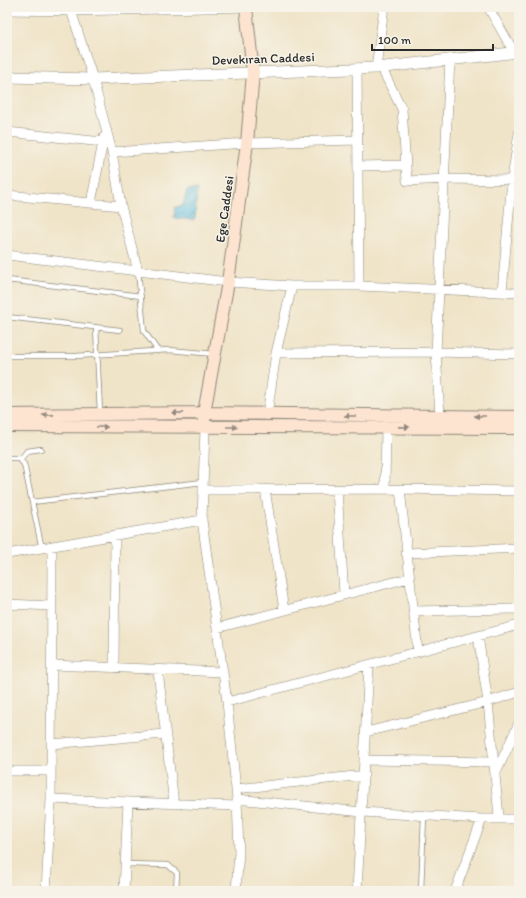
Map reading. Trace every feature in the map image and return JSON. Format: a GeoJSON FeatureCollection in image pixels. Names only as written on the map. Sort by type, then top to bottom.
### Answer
{"type":"FeatureCollection","features":[{"type":"Feature","properties":{"kind":"main road","name":"Ege Caddesi"},"geometry":{"type":"LineString","coordinates":[[205,428],[204,413],[228,282],[247,143],[253,73],[246,7]]}},
{"type":"Feature","properties":{"kind":"main road"},"geometry":{"type":"LineString","coordinates":[[7,416],[204,413],[519,417]]}},
{"type":"Feature","properties":{"kind":"main road"},"geometry":{"type":"LineString","coordinates":[[7,426],[205,428],[386,426],[519,428]]}},
{"type":"Feature","properties":{"kind":"street"},"geometry":{"type":"LineString","coordinates":[[7,10],[250,7]]}},
{"type":"Feature","properties":{"kind":"street"},"geometry":{"type":"LineString","coordinates":[[384,7],[378,67],[402,108],[407,181],[445,179],[516,180]]}},
{"type":"Feature","properties":{"kind":"street"},"geometry":{"type":"LineString","coordinates":[[488,7],[516,52]]}},
{"type":"Feature","properties":{"kind":"street"},"geometry":{"type":"LineString","coordinates":[[71,9],[93,79],[112,152],[121,206],[138,271]]}},
{"type":"Feature","properties":{"kind":"street","name":"Devekıran Caddesi"},"geometry":{"type":"LineString","coordinates":[[7,77],[93,79],[378,67],[516,52]]}},
{"type":"Feature","properties":{"kind":"street"},"geometry":{"type":"LineString","coordinates":[[440,416],[436,352],[450,59]]}},
{"type":"Feature","properties":{"kind":"street"},"geometry":{"type":"LineString","coordinates":[[356,68],[360,286]]}},
{"type":"Feature","properties":{"kind":"street"},"geometry":{"type":"LineString","coordinates":[[91,203],[106,131]]}},
{"type":"Feature","properties":{"kind":"street"},"geometry":{"type":"LineString","coordinates":[[7,132],[103,142]]}},
{"type":"Feature","properties":{"kind":"street"},"geometry":{"type":"LineString","coordinates":[[502,292],[516,180],[519,132]]}},
{"type":"Feature","properties":{"kind":"street"},"geometry":{"type":"LineString","coordinates":[[112,152],[247,143],[357,140]]}},
{"type":"Feature","properties":{"kind":"street"},"geometry":{"type":"LineString","coordinates":[[358,166],[406,165]]}},
{"type":"Feature","properties":{"kind":"street"},"geometry":{"type":"LineString","coordinates":[[7,195],[121,206]]}},
{"type":"Feature","properties":{"kind":"street"},"geometry":{"type":"LineString","coordinates":[[7,255],[228,282],[292,286],[360,286],[519,292]]}},
{"type":"Feature","properties":{"kind":"street"},"geometry":{"type":"LineString","coordinates":[[267,415],[276,353],[292,286]]}},
{"type":"Feature","properties":{"kind":"street"},"geometry":{"type":"LineString","coordinates":[[276,353],[436,352],[519,354]]}},
{"type":"Feature","properties":{"kind":"street"},"geometry":{"type":"LineString","coordinates":[[385,489],[386,426]]}},
{"type":"Feature","properties":{"kind":"street"},"geometry":{"type":"LineString","coordinates":[[205,428],[202,520],[227,702],[236,789],[239,852],[236,891]]}},
{"type":"Feature","properties":{"kind":"street"},"geometry":{"type":"LineString","coordinates":[[203,486],[265,489],[400,489],[519,492]]}},
{"type":"Feature","properties":{"kind":"street"},"geometry":{"type":"LineString","coordinates":[[265,489],[284,610]]}},
{"type":"Feature","properties":{"kind":"street"},"geometry":{"type":"LineString","coordinates":[[400,489],[418,652]]}},
{"type":"Feature","properties":{"kind":"street"},"geometry":{"type":"LineString","coordinates":[[337,490],[344,594]]}},
{"type":"Feature","properties":{"kind":"street"},"geometry":{"type":"LineString","coordinates":[[7,554],[52,548],[202,520]]}},
{"type":"Feature","properties":{"kind":"street"},"geometry":{"type":"LineString","coordinates":[[114,668],[115,536]]}},
{"type":"Feature","properties":{"kind":"street"},"geometry":{"type":"LineString","coordinates":[[46,891],[51,771],[52,548]]}},
{"type":"Feature","properties":{"kind":"street"},"geometry":{"type":"LineString","coordinates":[[406,553],[519,548]]}},
{"type":"Feature","properties":{"kind":"street"},"geometry":{"type":"LineString","coordinates":[[217,628],[409,578]]}},
{"type":"Feature","properties":{"kind":"street"},"geometry":{"type":"LineString","coordinates":[[7,604],[52,606]]}},
{"type":"Feature","properties":{"kind":"street"},"geometry":{"type":"LineString","coordinates":[[413,611],[519,609]]}},
{"type":"Feature","properties":{"kind":"street"},"geometry":{"type":"LineString","coordinates":[[227,702],[519,625]]}},
{"type":"Feature","properties":{"kind":"street"},"geometry":{"type":"LineString","coordinates":[[478,636],[488,702],[499,817]]}},
{"type":"Feature","properties":{"kind":"street"},"geometry":{"type":"LineString","coordinates":[[51,665],[223,672]]}},
{"type":"Feature","properties":{"kind":"street"},"geometry":{"type":"LineString","coordinates":[[358,891],[369,665]]}},
{"type":"Feature","properties":{"kind":"street"},"geometry":{"type":"LineString","coordinates":[[158,670],[174,804]]}},
{"type":"Feature","properties":{"kind":"street"},"geometry":{"type":"LineString","coordinates":[[366,732],[488,702],[519,692]]}},
{"type":"Feature","properties":{"kind":"street"},"geometry":{"type":"LineString","coordinates":[[495,776],[519,723]]}},
{"type":"Feature","properties":{"kind":"street"},"geometry":{"type":"LineString","coordinates":[[51,744],[165,734]]}},
{"type":"Feature","properties":{"kind":"street"},"geometry":{"type":"LineString","coordinates":[[365,760],[494,762]]}},
{"type":"Feature","properties":{"kind":"street"},"geometry":{"type":"LineString","coordinates":[[7,771],[51,771]]}},
{"type":"Feature","properties":{"kind":"street"},"geometry":{"type":"LineString","coordinates":[[236,789],[364,775]]}},
{"type":"Feature","properties":{"kind":"street"},"geometry":{"type":"LineString","coordinates":[[50,799],[174,804],[237,803],[424,816],[482,819],[499,817],[519,819]]}},
{"type":"Feature","properties":{"kind":"street"},"geometry":{"type":"LineString","coordinates":[[124,891],[128,802]]}},
{"type":"Feature","properties":{"kind":"street"},"geometry":{"type":"LineString","coordinates":[[455,891],[482,819]]}},
{"type":"Feature","properties":{"kind":"lane"},"geometry":{"type":"LineString","coordinates":[[138,271],[144,331],[158,351]]}},
{"type":"Feature","properties":{"kind":"lane"},"geometry":{"type":"LineString","coordinates":[[7,280],[141,296]]}},
{"type":"Feature","properties":{"kind":"lane"},"geometry":{"type":"LineString","coordinates":[[7,317],[120,330]]}},
{"type":"Feature","properties":{"kind":"lane"},"geometry":{"type":"LineString","coordinates":[[96,327],[100,414]]}},
{"type":"Feature","properties":{"kind":"lane"},"geometry":{"type":"LineString","coordinates":[[7,356],[97,355],[158,351],[215,354]]}},
{"type":"Feature","properties":{"kind":"lane"},"geometry":{"type":"LineString","coordinates":[[20,460],[27,452],[41,449]]}},
{"type":"Feature","properties":{"kind":"lane"},"geometry":{"type":"LineString","coordinates":[[7,458],[15,457],[24,464],[42,549]]}},
{"type":"Feature","properties":{"kind":"lane"},"geometry":{"type":"LineString","coordinates":[[32,502],[203,486]]}},
{"type":"Feature","properties":{"kind":"lane"},"geometry":{"type":"LineString","coordinates":[[420,891],[424,816]]}},
{"type":"Feature","properties":{"kind":"lane"},"geometry":{"type":"LineString","coordinates":[[125,864],[168,865],[176,873],[176,891]]}},
{"type":"Feature","properties":{"kind":"water"},"geometry":{"type":"Polygon","coordinates":[[[187,190],[197,190],[195,218],[194,220],[174,218],[175,207],[183,206],[187,190]]]}}]}
